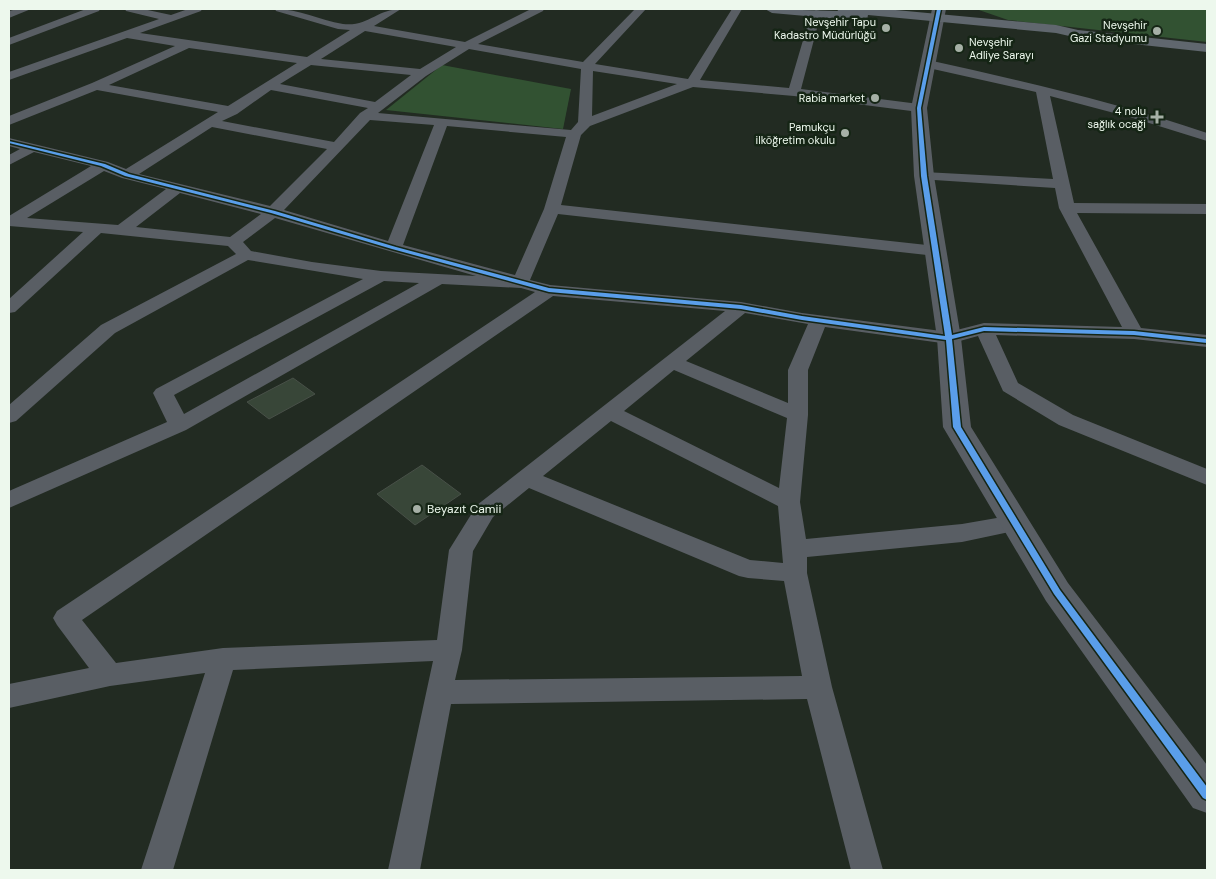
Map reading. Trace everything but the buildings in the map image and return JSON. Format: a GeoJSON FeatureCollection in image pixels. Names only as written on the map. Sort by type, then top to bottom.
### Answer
{"type":"FeatureCollection","features":[{"type":"Feature","properties":{"kind":"main road"},"geometry":{"type":"LineString","coordinates":[[772,9],[816,13],[937,16]]}},
{"type":"Feature","properties":{"kind":"main road"},"geometry":{"type":"LineString","coordinates":[[844,9],[937,16],[1054,34],[1078,34],[1207,48]]}},
{"type":"Feature","properties":{"kind":"street"},"geometry":{"type":"LineString","coordinates":[[9,15],[26,9]]}},
{"type":"Feature","properties":{"kind":"street"},"geometry":{"type":"LineString","coordinates":[[9,42],[95,9]]}},
{"type":"Feature","properties":{"kind":"street"},"geometry":{"type":"LineString","coordinates":[[130,9],[171,18]]}},
{"type":"Feature","properties":{"kind":"street"},"geometry":{"type":"LineString","coordinates":[[9,76],[198,9]]}},
{"type":"Feature","properties":{"kind":"street"},"geometry":{"type":"LineString","coordinates":[[280,9],[300,11],[342,26],[363,27],[530,58],[692,82],[794,92],[919,108]]}},
{"type":"Feature","properties":{"kind":"street"},"geometry":{"type":"LineString","coordinates":[[127,175],[232,111],[268,86],[363,27],[396,9]]}},
{"type":"Feature","properties":{"kind":"street"},"geometry":{"type":"LineString","coordinates":[[233,242],[273,212],[365,116],[377,106],[422,73],[466,46],[539,9]]}},
{"type":"Feature","properties":{"kind":"street"},"geometry":{"type":"LineString","coordinates":[[585,122],[587,65],[641,9]]}},
{"type":"Feature","properties":{"kind":"street"},"geometry":{"type":"LineString","coordinates":[[520,282],[552,209],[574,134],[585,122],[692,82],[737,9]]}},
{"type":"Feature","properties":{"kind":"street"},"geometry":{"type":"LineString","coordinates":[[794,92],[816,13]]}},
{"type":"Feature","properties":{"kind":"street"},"geometry":{"type":"LineString","coordinates":[[937,16],[919,108],[924,176],[949,338],[957,427],[1014,523],[1058,592],[1207,795]]}},
{"type":"Feature","properties":{"kind":"street"},"geometry":{"type":"LineString","coordinates":[[9,31],[26,35]]}},
{"type":"Feature","properties":{"kind":"street"},"geometry":{"type":"LineString","coordinates":[[126,34],[186,45],[308,62],[422,73]]}},
{"type":"Feature","properties":{"kind":"street"},"geometry":{"type":"LineString","coordinates":[[9,122],[96,86],[186,45]]}},
{"type":"Feature","properties":{"kind":"street"},"geometry":{"type":"LineString","coordinates":[[18,62],[37,65]]}},
{"type":"Feature","properties":{"kind":"street"},"geometry":{"type":"LineString","coordinates":[[928,64],[1042,90],[1166,122],[1207,137]]}},
{"type":"Feature","properties":{"kind":"street"},"geometry":{"type":"LineString","coordinates":[[96,86],[232,111]]}},
{"type":"Feature","properties":{"kind":"street"},"geometry":{"type":"LineString","coordinates":[[268,86],[377,106]]}},
{"type":"Feature","properties":{"kind":"street"},"geometry":{"type":"LineString","coordinates":[[1042,90],[1067,208],[1134,333]]}},
{"type":"Feature","properties":{"kind":"street"},"geometry":{"type":"LineString","coordinates":[[365,116],[574,134]]}},
{"type":"Feature","properties":{"kind":"street"},"geometry":{"type":"LineString","coordinates":[[394,248],[442,122]]}},
{"type":"Feature","properties":{"kind":"street"},"geometry":{"type":"LineString","coordinates":[[211,123],[337,147]]}},
{"type":"Feature","properties":{"kind":"street"},"geometry":{"type":"LineString","coordinates":[[9,142],[103,165],[127,175],[273,212],[394,248],[548,290],[741,307],[949,338],[984,329],[1134,333],[1207,341]]}},
{"type":"Feature","properties":{"kind":"street"},"geometry":{"type":"LineString","coordinates":[[9,161],[31,148]]}},
{"type":"Feature","properties":{"kind":"street"},"geometry":{"type":"LineString","coordinates":[[10,221],[103,165]]}},
{"type":"Feature","properties":{"kind":"street"},"geometry":{"type":"LineString","coordinates":[[924,176],[1062,184]]}},
{"type":"Feature","properties":{"kind":"street"},"geometry":{"type":"LineString","coordinates":[[122,230],[177,188]]}},
{"type":"Feature","properties":{"kind":"street"},"geometry":{"type":"LineString","coordinates":[[1067,208],[1207,209]]}},
{"type":"Feature","properties":{"kind":"street"},"geometry":{"type":"LineString","coordinates":[[552,209],[936,251]]}},
{"type":"Feature","properties":{"kind":"street"},"geometry":{"type":"LineString","coordinates":[[10,221],[122,230],[233,242],[246,255],[312,267],[381,276],[520,282]]}},
{"type":"Feature","properties":{"kind":"street"},"geometry":{"type":"LineString","coordinates":[[9,308],[97,228]]}},
{"type":"Feature","properties":{"kind":"street"},"geometry":{"type":"LineString","coordinates":[[9,416],[108,329],[246,255]]}},
{"type":"Feature","properties":{"kind":"street"},"geometry":{"type":"LineString","coordinates":[[179,425],[163,393],[381,276]]}},
{"type":"Feature","properties":{"kind":"street"},"geometry":{"type":"LineString","coordinates":[[9,500],[179,425],[439,279]]}},
{"type":"Feature","properties":{"kind":"street"},"geometry":{"type":"LineString","coordinates":[[110,675],[66,618],[548,290]]}},
{"type":"Feature","properties":{"kind":"street"},"geometry":{"type":"LineString","coordinates":[[404,870],[449,650],[461,550],[485,511],[741,307]]}},
{"type":"Feature","properties":{"kind":"street"},"geometry":{"type":"LineString","coordinates":[[819,320],[798,370],[798,415],[789,502],[795,561],[818,687],[866,870]]}},
{"type":"Feature","properties":{"kind":"street"},"geometry":{"type":"LineString","coordinates":[[984,329],[1010,387],[1066,420],[1207,477]]}},
{"type":"Feature","properties":{"kind":"street"},"geometry":{"type":"LineString","coordinates":[[672,362],[798,415]]}},
{"type":"Feature","properties":{"kind":"street"},"geometry":{"type":"LineString","coordinates":[[609,412],[789,502]]}},
{"type":"Feature","properties":{"kind":"street"},"geometry":{"type":"LineString","coordinates":[[526,478],[748,569],[1014,523]]}},
{"type":"Feature","properties":{"kind":"street"},"geometry":{"type":"LineString","coordinates":[[9,696],[110,675],[223,659],[449,650]]}},
{"type":"Feature","properties":{"kind":"street"},"geometry":{"type":"LineString","coordinates":[[157,870],[223,659]]}},
{"type":"Feature","properties":{"kind":"street"},"geometry":{"type":"LineString","coordinates":[[439,692],[818,687]]}},
{"type":"Feature","properties":{"kind":"green space","name":"Nevşehir Gazi Stadyumu"},"geometry":{"type":"Polygon","coordinates":[[[976,9],[1207,9],[1207,42],[1008,20],[976,9]]]}},
{"type":"Feature","properties":{"kind":"green space"},"geometry":{"type":"Polygon","coordinates":[[[442,65],[571,89],[563,129],[386,110],[442,65]]]}},
{"type":"Feature","properties":{"kind":"cycle path"},"geometry":{"type":"LineString","coordinates":[[939,9],[919,108],[924,176],[949,338],[957,427],[1057,592],[1207,795]]}},
{"type":"Feature","properties":{"kind":"cycle path"},"geometry":{"type":"LineString","coordinates":[[9,142],[103,165],[127,175],[273,212],[394,248],[549,290],[741,307],[802,318],[949,338],[984,329],[1134,333],[1207,341]]}},
{"type":"Feature","properties":{"kind":"place","name":"Nevşehir Tapu Kadastro Müdürlüğü"},"geometry":{"type":"Point","coordinates":[886,28]}},
{"type":"Feature","properties":{"kind":"place","name":"Nevşehir Gazi Stadyumu"},"geometry":{"type":"Point","coordinates":[1157,31]}},
{"type":"Feature","properties":{"kind":"place","name":"Nevşehir Adliye Sarayı"},"geometry":{"type":"Point","coordinates":[959,48]}},
{"type":"Feature","properties":{"kind":"place","name":"Rabia market"},"geometry":{"type":"Point","coordinates":[875,98]}},
{"type":"Feature","properties":{"kind":"place","name":"4 nolu sağlık ocaği"},"geometry":{"type":"Point","coordinates":[1157,117]}},
{"type":"Feature","properties":{"kind":"place","name":"Pamukçu ilköğretim okulu"},"geometry":{"type":"Point","coordinates":[845,133]}},
{"type":"Feature","properties":{"kind":"place","name":"Beyazıt Camii"},"geometry":{"type":"Point","coordinates":[417,509]}}]}
